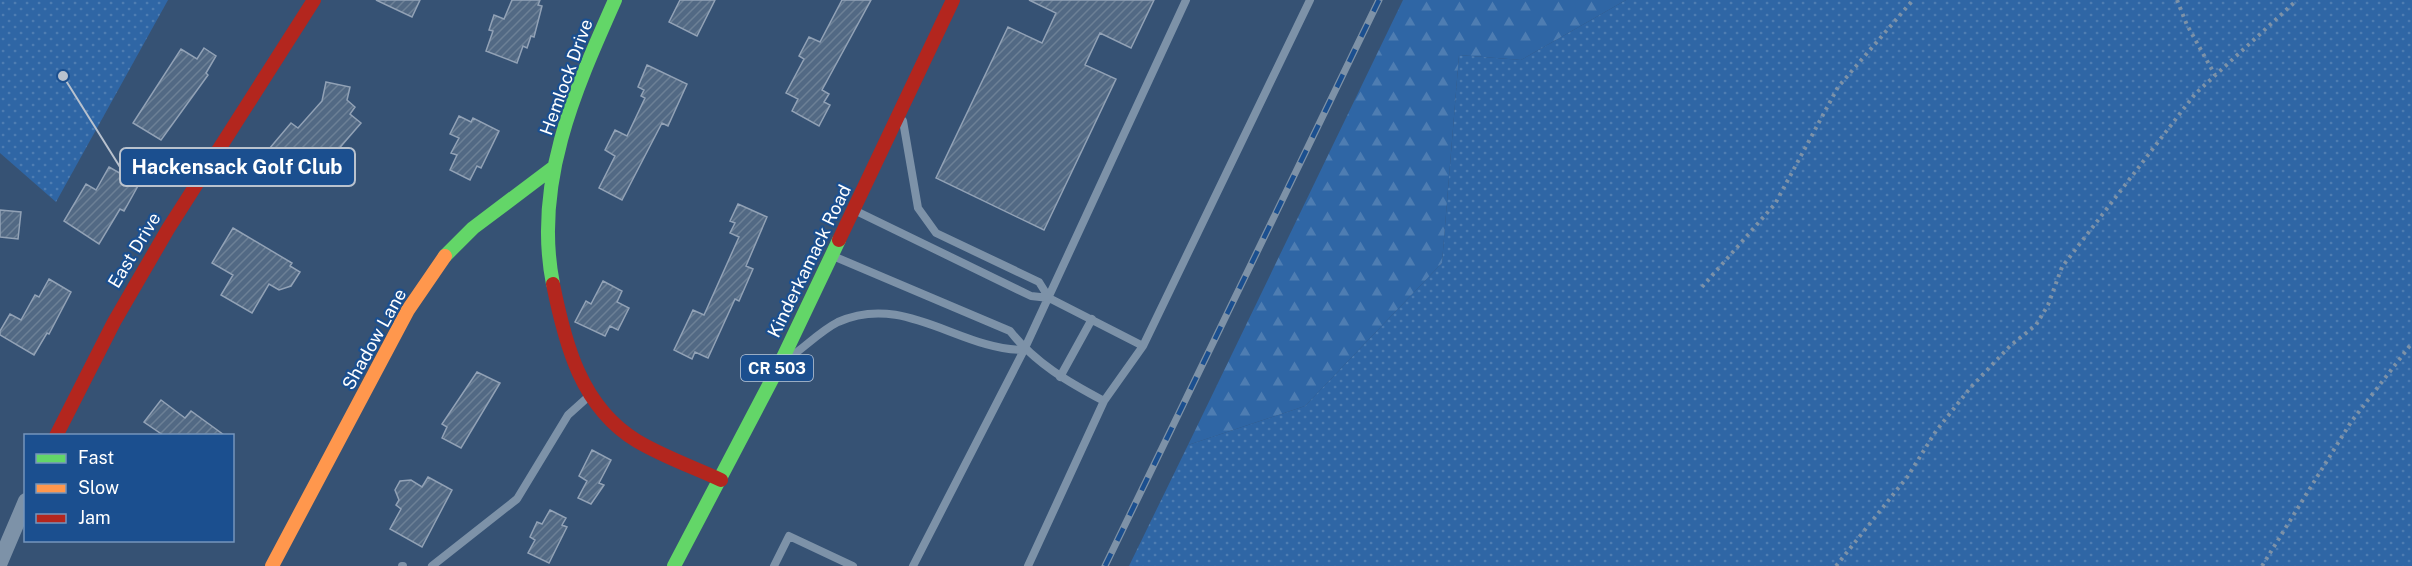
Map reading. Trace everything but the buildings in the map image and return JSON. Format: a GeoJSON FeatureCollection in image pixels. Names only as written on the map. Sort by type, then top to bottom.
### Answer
{"type":"FeatureCollection","features":[{"type":"Feature","properties":{"kind":"street","name":"East Drive"},"geometry":{"type":"LineString","coordinates":[[57,434],[114,322],[168,229],[314,0]]}},
{"type":"Feature","properties":{"kind":"street","name":"Hemlock Drive"},"geometry":{"type":"LineString","coordinates":[[615,0],[589,60],[566,123],[554,167],[546,221],[556,297],[570,354],[590,396],[611,422],[632,439],[721,480]]}},
{"type":"Feature","properties":{"kind":"street","name":"Kinderkamack Road"},"geometry":{"type":"LineString","coordinates":[[674,566],[721,480],[778,366],[953,0]]}},
{"type":"Feature","properties":{"kind":"street","name":"Shadow Lane"},"geometry":{"type":"LineString","coordinates":[[272,566],[408,310],[437,264],[473,228],[554,167]]}},
{"type":"Feature","properties":{"kind":"street"},"geometry":{"type":"LineString","coordinates":[[0,562],[24,506]]}},
{"type":"Feature","properties":{"kind":"lane"},"geometry":{"type":"LineString","coordinates":[[913,566],[1024,350],[1186,0]]}},
{"type":"Feature","properties":{"kind":"lane"},"geometry":{"type":"LineString","coordinates":[[1028,566],[1104,401],[1143,346],[1310,0]]}},
{"type":"Feature","properties":{"kind":"lane"},"geometry":{"type":"LineString","coordinates":[[901,111],[918,208],[936,233],[1039,282],[1049,298]]}},
{"type":"Feature","properties":{"kind":"lane"},"geometry":{"type":"LineString","coordinates":[[854,210],[1031,296],[1049,298],[1143,346]]}},
{"type":"Feature","properties":{"kind":"lane"},"geometry":{"type":"LineString","coordinates":[[832,255],[1010,331],[1024,350],[1060,377],[1104,401]]}},
{"type":"Feature","properties":{"kind":"lane"},"geometry":{"type":"LineString","coordinates":[[778,366],[837,323],[875,312],[906,316],[1002,350],[1024,350]]}},
{"type":"Feature","properties":{"kind":"lane"},"geometry":{"type":"LineString","coordinates":[[1060,377],[1092,319]]}},
{"type":"Feature","properties":{"kind":"lane"},"geometry":{"type":"LineString","coordinates":[[432,566],[517,499],[567,416],[590,396]]}},
{"type":"Feature","properties":{"kind":"lane"},"geometry":{"type":"LineString","coordinates":[[774,566],[789,536],[853,566]]}},
{"type":"Feature","properties":{"kind":"path"},"geometry":{"type":"LineString","coordinates":[[1702,287],[1775,204],[1838,87],[1913,0]]}},
{"type":"Feature","properties":{"kind":"path"},"geometry":{"type":"LineString","coordinates":[[2177,0],[2187,25],[2215,75]]}},
{"type":"Feature","properties":{"kind":"path"},"geometry":{"type":"LineString","coordinates":[[1836,566],[1908,476],[1936,431],[1971,387],[2010,346],[2036,325],[2048,305],[2062,267],[2195,94],[2297,0]]}},
{"type":"Feature","properties":{"kind":"path"},"geometry":{"type":"LineString","coordinates":[[2262,566],[2351,422],[2412,343]]}},
{"type":"Feature","properties":{"kind":"green space"},"geometry":{"type":"Polygon","coordinates":[[[0,0],[168,0],[56,202],[0,153],[0,0]]]}},
{"type":"Feature","properties":{"kind":"green space"},"geometry":{"type":"Polygon","coordinates":[[[1403,0],[1626,0],[1521,60],[1459,55],[1442,263],[1305,406],[1188,445],[1403,0]]]}},
{"type":"Feature","properties":{"kind":"green space"},"geometry":{"type":"Polygon","coordinates":[[[1626,0],[2412,0],[2412,566],[1129,566],[1188,445],[1305,406],[1442,263],[1459,55],[1521,60],[1626,0]]]}},
{"type":"Feature","properties":{"kind":"railway"},"geometry":{"type":"LineString","coordinates":[[1105,566],[1379,0]]}},
{"type":"Feature","properties":{"kind":"traffic: fast"},"geometry":{"type":"LineString","coordinates":[[553,284],[548,246],[553,173],[573,103],[615,0]]}},
{"type":"Feature","properties":{"kind":"traffic: fast"},"geometry":{"type":"LineString","coordinates":[[445,256],[473,228],[554,167]]}},
{"type":"Feature","properties":{"kind":"traffic: fast"},"geometry":{"type":"LineString","coordinates":[[674,566],[779,366],[839,240]]}},
{"type":"Feature","properties":{"kind":"traffic: slow"},"geometry":{"type":"LineString","coordinates":[[272,566],[408,310],[445,256]]}},
{"type":"Feature","properties":{"kind":"traffic: jam"},"geometry":{"type":"LineString","coordinates":[[57,434],[114,322],[168,229],[314,0]]}},
{"type":"Feature","properties":{"kind":"traffic: jam"},"geometry":{"type":"LineString","coordinates":[[839,240],[953,0]]}},
{"type":"Feature","properties":{"kind":"traffic: jam"},"geometry":{"type":"LineString","coordinates":[[553,284],[563,329],[578,372],[602,411],[637,441],[721,480]]}},
{"type":"Feature","properties":{"kind":"place","name":"Hackensack Golf Club"},"geometry":{"type":"Point","coordinates":[63,76]}}]}
